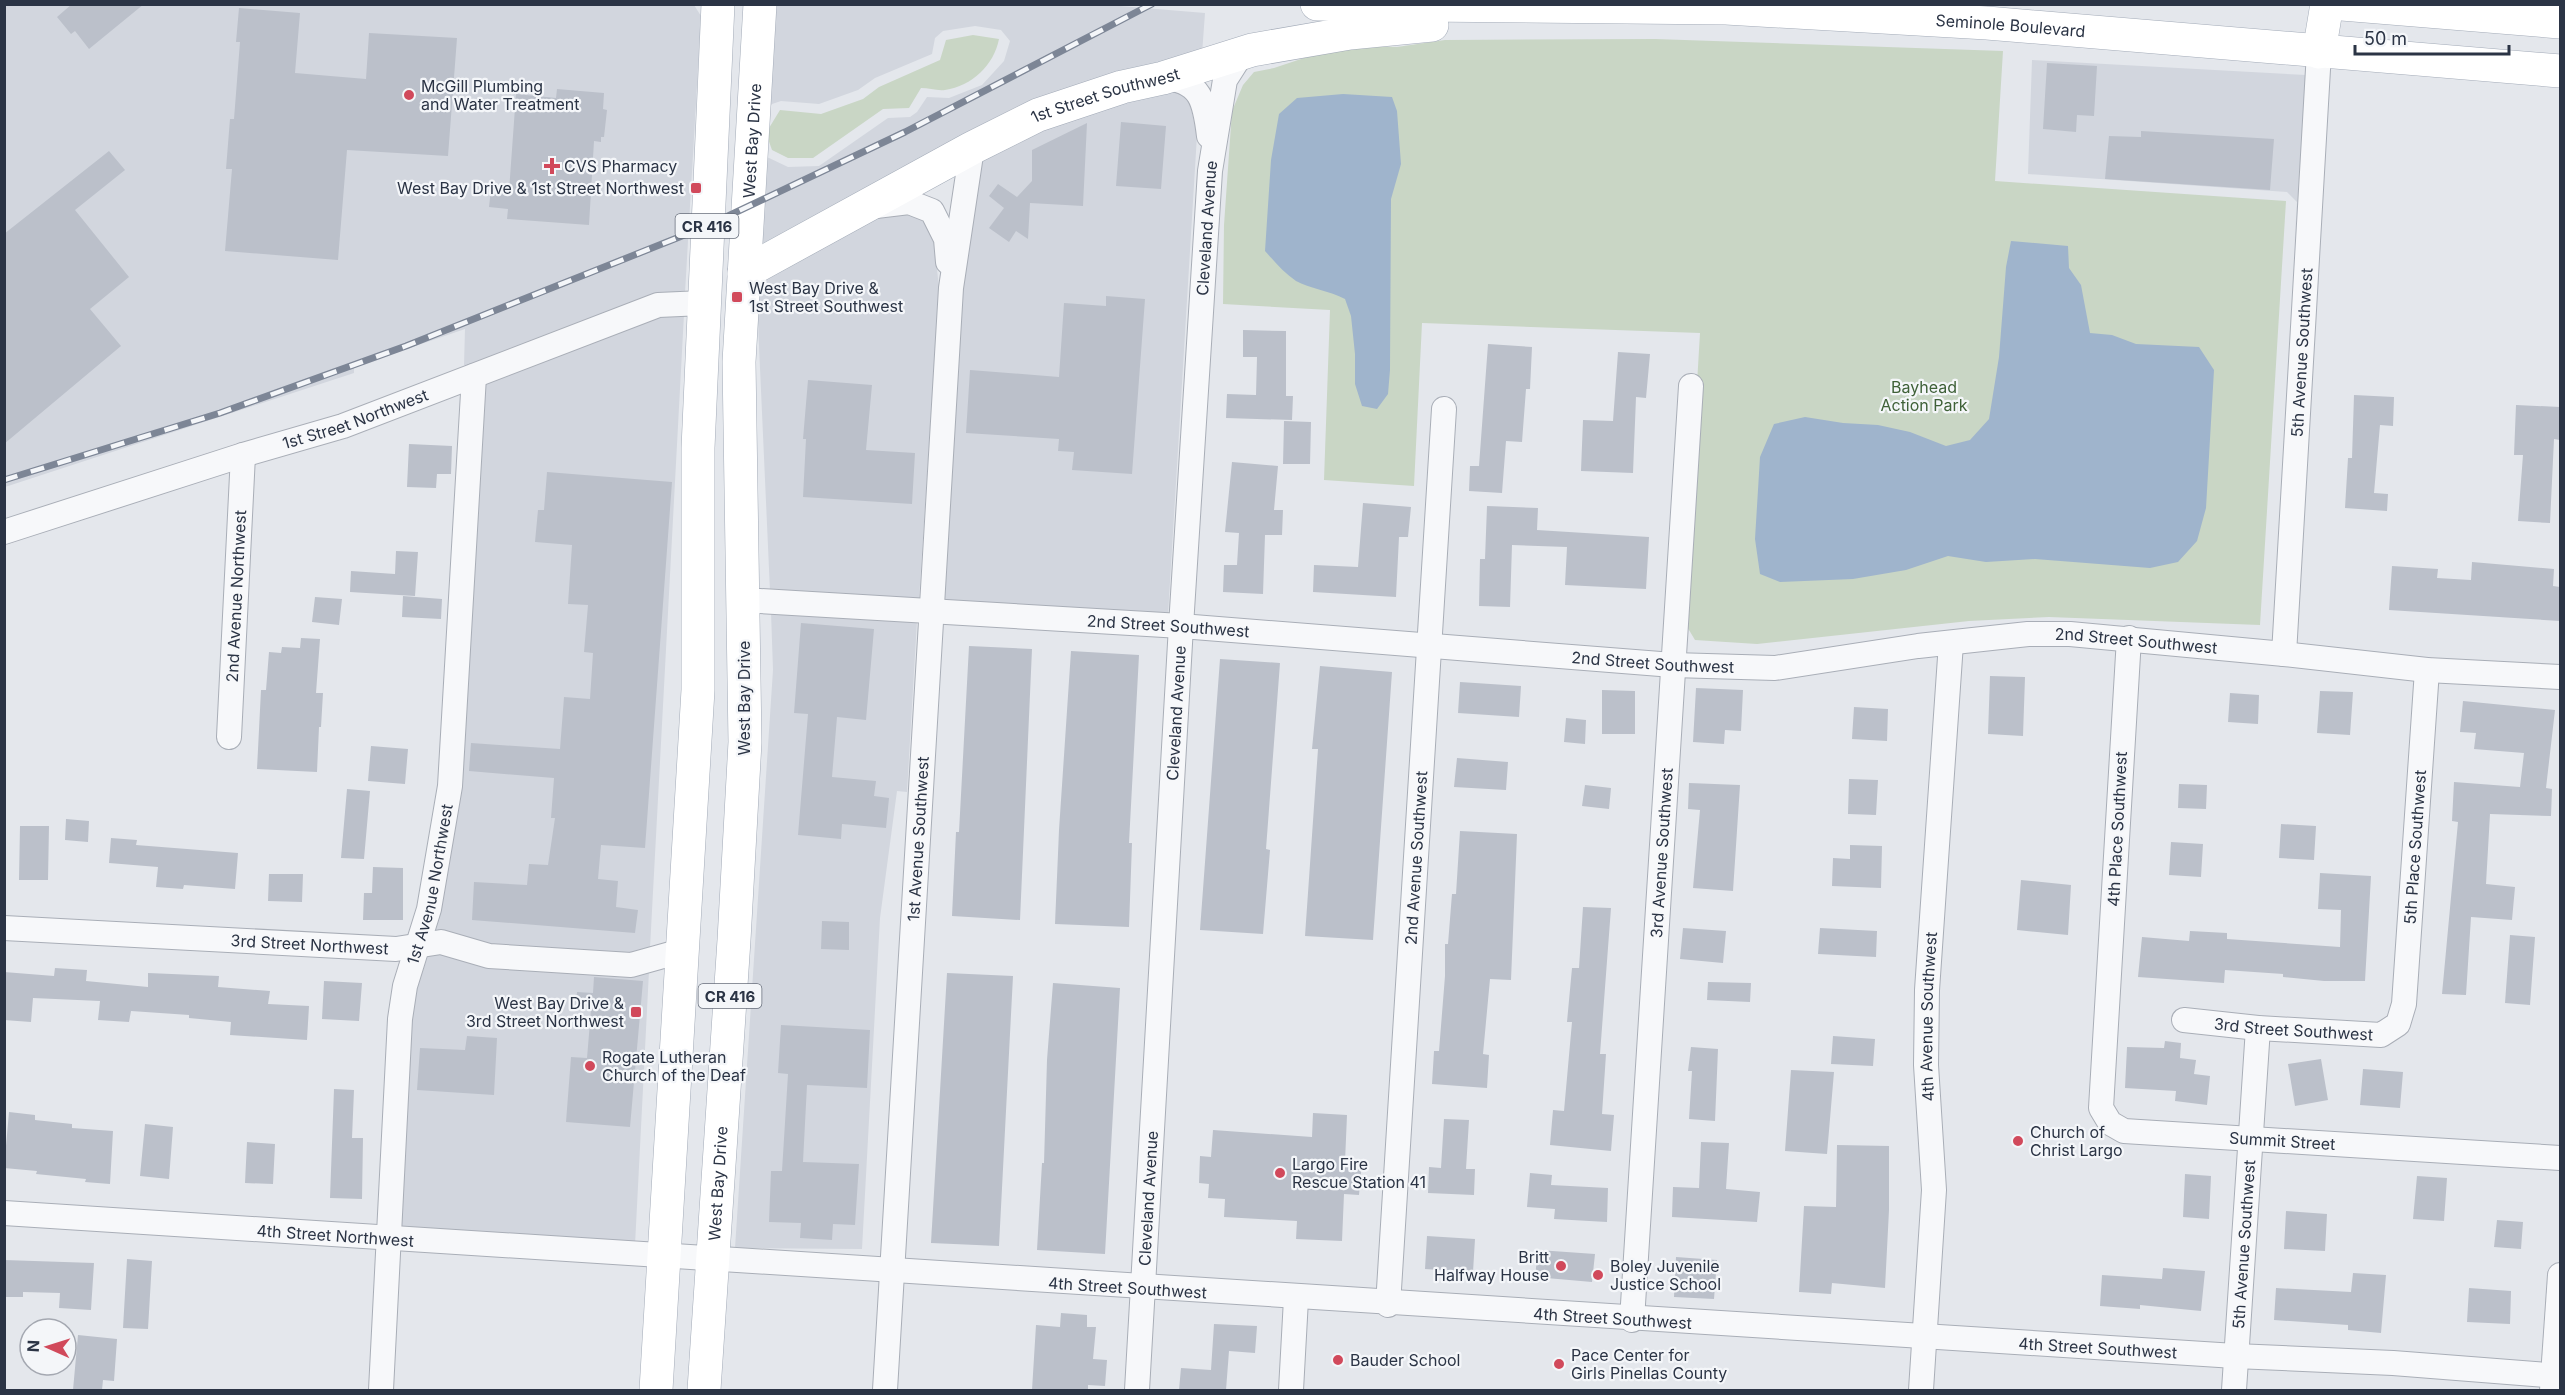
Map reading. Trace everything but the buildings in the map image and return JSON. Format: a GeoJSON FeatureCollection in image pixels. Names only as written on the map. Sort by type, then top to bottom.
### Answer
{"type":"FeatureCollection","features":[{"type":"Feature","properties":{"kind":"main road","name":"CR 416"},"geometry":{"type":"LineString","coordinates":[[656,1390],[698,690],[698,448],[718,4]]}},
{"type":"Feature","properties":{"kind":"main road","name":"West Bay Drive"},"geometry":{"type":"LineString","coordinates":[[704,1390],[745,742],[739,362],[759,4]]}},
{"type":"Feature","properties":{"kind":"main road","name":"Seminole Boulevard"},"geometry":{"type":"LineString","coordinates":[[1317,4],[1585,5],[1939,13],[2319,52],[2560,71]]}},
{"type":"Feature","properties":{"kind":"main road"},"geometry":{"type":"LineString","coordinates":[[2319,52],[2327,4]]}},
{"type":"Feature","properties":{"kind":"main road"},"geometry":{"type":"LineString","coordinates":[[2342,4],[2502,11],[2560,22]]}},
{"type":"Feature","properties":{"kind":"main road","name":"1st Street Southwest"},"geometry":{"type":"LineString","coordinates":[[744,273],[972,148],[1038,115],[1122,87],[1163,78],[1252,50],[1350,33],[1465,22],[1497,6]]}},
{"type":"Feature","properties":{"kind":"main road"},"geometry":{"type":"LineString","coordinates":[[703,303],[714,310],[722,321],[725,333],[724,434],[739,470]]}},
{"type":"Feature","properties":{"kind":"main road"},"geometry":{"type":"LineString","coordinates":[[698,448],[714,484],[717,568],[743,600],[726,624],[698,690]]}},
{"type":"Feature","properties":{"kind":"street","name":"Cleveland Avenue"},"geometry":{"type":"LineString","coordinates":[[1137,1390],[1181,626],[1212,153],[1225,80],[1239,58],[1252,50]]}},
{"type":"Feature","properties":{"kind":"street","name":"5th Avenue Southwest"},"geometry":{"type":"LineString","coordinates":[[2284,654],[2319,52]]}},
{"type":"Feature","properties":{"kind":"street"},"geometry":{"type":"LineString","coordinates":[[1163,78],[1186,82],[1195,89],[1207,117],[1212,153]]}},
{"type":"Feature","properties":{"kind":"street","name":"1st Avenue Southwest"},"geometry":{"type":"LineString","coordinates":[[885,1390],[890,1271],[951,288],[972,148]]}},
{"type":"Feature","properties":{"kind":"street","name":"1st Avenue Southwest"},"geometry":{"type":"LineString","coordinates":[[865,207],[909,202],[932,211],[946,239],[951,288]]}},
{"type":"Feature","properties":{"kind":"street","name":"1st Street Northwest"},"geometry":{"type":"LineString","coordinates":[[4,532],[243,455],[343,426],[658,305],[703,303]]}},
{"type":"Feature","properties":{"kind":"street","name":"1st Avenue Northwest"},"geometry":{"type":"LineString","coordinates":[[381,1390],[400,1019],[405,986],[429,909],[450,786],[474,376]]}},
{"type":"Feature","properties":{"kind":"street","name":"3rd Avenue Southwest"},"geometry":{"type":"LineString","coordinates":[[1632,1320],[1691,386]]}},
{"type":"Feature","properties":{"kind":"street","name":"2nd Avenue Southwest"},"geometry":{"type":"LineString","coordinates":[[1388,1305],[1444,409]]}},
{"type":"Feature","properties":{"kind":"street","name":"2nd Avenue Northwest"},"geometry":{"type":"LineString","coordinates":[[229,737],[243,455]]}},
{"type":"Feature","properties":{"kind":"street","name":"2nd Street Southwest"},"geometry":{"type":"LineString","coordinates":[[743,600],[1181,626],[1672,665],[1775,668],[2028,634],[2129,638],[2427,670],[2560,677]]}},
{"type":"Feature","properties":{"kind":"street","name":"4th Place Southwest"},"geometry":{"type":"LineString","coordinates":[[2106,1021],[2129,638]]}},
{"type":"Feature","properties":{"kind":"street","name":"4th Avenue Southwest"},"geometry":{"type":"LineString","coordinates":[[1921,1390],[1934,1190],[1926,1065],[1927,990],[1951,643]]}},
{"type":"Feature","properties":{"kind":"street","name":"5th Place Southwest"},"geometry":{"type":"LineString","coordinates":[[2398,1024],[2404,1004],[2427,670]]}},
{"type":"Feature","properties":{"kind":"street","name":"3rd Street Northwest"},"geometry":{"type":"LineString","coordinates":[[4,928],[396,949],[441,942],[489,956],[631,965],[681,951]]}},
{"type":"Feature","properties":{"kind":"street","name":"3rd Street Southwest"},"geometry":{"type":"LineString","coordinates":[[2184,1020],[2258,1028],[2381,1035],[2398,1024]]}},
{"type":"Feature","properties":{"kind":"street","name":"Summit Street"},"geometry":{"type":"LineString","coordinates":[[2106,1021],[2101,1108],[2110,1123],[2124,1131],[2560,1158]]}},
{"type":"Feature","properties":{"kind":"street","name":"5th Avenue Southwest"},"geometry":{"type":"LineString","coordinates":[[2234,1390],[2258,1028]]}},
{"type":"Feature","properties":{"kind":"street","name":"4th Street Northwest"},"geometry":{"type":"LineString","coordinates":[[4,1213],[664,1257]]}},
{"type":"Feature","properties":{"kind":"street","name":"4th Street Southwest"},"geometry":{"type":"LineString","coordinates":[[664,1257],[1143,1290],[1924,1338],[2394,1363],[2555,1381]]}},
{"type":"Feature","properties":{"kind":"street"},"geometry":{"type":"LineString","coordinates":[[2555,1381],[2560,1275]]}},
{"type":"Feature","properties":{"kind":"street"},"geometry":{"type":"LineString","coordinates":[[1291,1390],[1296,1299]]}},
{"type":"Feature","properties":{"kind":"shaded area"},"geometry":{"type":"Polygon","coordinates":[[[1096,4],[1205,13],[1202,54],[757,253],[767,157],[788,167],[819,166],[888,118],[910,117],[917,112],[927,97],[949,98],[982,85],[1004,61],[1010,41],[1001,30],[975,26],[943,31],[935,38],[932,54],[875,78],[858,90],[819,104],[781,101],[772,104],[766,112],[774,5],[1096,4]]]}},
{"type":"Feature","properties":{"kind":"shaded area"},"geometry":{"type":"Polygon","coordinates":[[[4,5],[694,5],[701,16],[685,293],[472,366],[464,365],[465,329],[354,367],[354,373],[5,487],[4,5]]]}},
{"type":"Feature","properties":{"kind":"shaded area"},"geometry":{"type":"Polygon","coordinates":[[[2032,60],[2306,75],[2294,252],[2297,202],[2287,192],[2028,174],[2032,60]]]}},
{"type":"Feature","properties":{"kind":"shaded area"},"geometry":{"type":"Polygon","coordinates":[[[1164,88],[1185,96],[1190,103],[1197,135],[1168,615],[943,601],[963,289],[983,155],[1043,124],[1164,88]]]}},
{"type":"Feature","properties":{"kind":"shaded area"},"geometry":{"type":"Polygon","coordinates":[[[907,213],[923,219],[934,241],[939,288],[919,600],[770,591],[756,279],[869,217],[907,213]]]}},
{"type":"Feature","properties":{"kind":"shaded area"},"geometry":{"type":"Polygon","coordinates":[[[684,314],[650,948],[629,954],[491,945],[435,932],[441,911],[462,786],[486,384],[661,316],[684,314]]]}},
{"type":"Feature","properties":{"kind":"shaded area"},"geometry":{"type":"Polygon","coordinates":[[[771,612],[917,621],[907,792],[897,791],[880,918],[862,1249],[735,1248],[773,670],[771,612]]]}},
{"type":"Feature","properties":{"kind":"shaded area"},"geometry":{"type":"Polygon","coordinates":[[[440,953],[649,971],[635,1245],[400,1229],[411,1020],[416,989],[428,956],[440,953]]]}},
{"type":"Feature","properties":{"kind":"green space"},"geometry":{"type":"Polygon","coordinates":[[[973,35],[999,39],[987,66],[973,79],[945,90],[921,88],[909,108],[883,109],[813,158],[788,158],[772,150],[766,133],[780,110],[821,114],[863,99],[879,87],[940,60],[946,40],[973,35]]]}},
{"type":"Feature","properties":{"kind":"green space","name":"Bayhead Action Park"},"geometry":{"type":"Polygon","coordinates":[[[1655,39],[2003,51],[1995,181],[2286,201],[2260,625],[2049,617],[1969,621],[1757,644],[1695,640],[1683,620],[1700,333],[1422,323],[1414,486],[1324,480],[1330,310],[1223,304],[1224,225],[1232,111],[1243,85],[1254,72],[1310,56],[1369,46],[1397,47],[1445,40],[1655,39]]]}},
{"type":"Feature","properties":{"kind":"water"},"geometry":{"type":"Polygon","coordinates":[[[1343,94],[1392,97],[1397,111],[1401,164],[1391,199],[1390,370],[1388,394],[1377,409],[1362,406],[1355,384],[1351,316],[1345,299],[1296,281],[1265,251],[1271,160],[1279,114],[1297,98],[1343,94]]]}},
{"type":"Feature","properties":{"kind":"water"},"geometry":{"type":"Polygon","coordinates":[[[2011,241],[2068,246],[2069,268],[2081,285],[2090,333],[2112,335],[2136,344],[2199,347],[2214,370],[2206,508],[2197,541],[2178,562],[2150,568],[2035,559],[1986,562],[1948,556],[1906,570],[1853,579],[1780,582],[1760,574],[1755,539],[1760,457],[1774,424],[1805,417],[1843,423],[1878,425],[1910,432],[1946,446],[1970,440],[1989,419],[1999,357],[2006,267],[2011,241]]]}},
{"type":"Feature","properties":{"kind":"railway"},"geometry":{"type":"LineString","coordinates":[[4,480],[220,413],[406,346],[707,226],[905,132],[1152,4]]}},
{"type":"Feature","properties":{"kind":"place","name":"McGill Plumbing and Water Treatment"},"geometry":{"type":"Point","coordinates":[409,95]}},
{"type":"Feature","properties":{"kind":"place","name":"CVS Pharmacy"},"geometry":{"type":"Point","coordinates":[552,166]}},
{"type":"Feature","properties":{"kind":"place","name":"West Bay Drive & 1st Street Northwest"},"geometry":{"type":"Point","coordinates":[696,188]}},
{"type":"Feature","properties":{"kind":"place","name":"West Bay Drive & 1st Street Southwest"},"geometry":{"type":"Point","coordinates":[737,297]}},
{"type":"Feature","properties":{"kind":"place","name":"West Bay Drive & 3rd Street Northwest"},"geometry":{"type":"Point","coordinates":[636,1012]}},
{"type":"Feature","properties":{"kind":"place","name":"Rogate Lutheran Church of the Deaf"},"geometry":{"type":"Point","coordinates":[590,1066]}},
{"type":"Feature","properties":{"kind":"place","name":"Church of Christ Largo"},"geometry":{"type":"Point","coordinates":[2018,1141]}},
{"type":"Feature","properties":{"kind":"place","name":"Largo Fire Rescue Station 41"},"geometry":{"type":"Point","coordinates":[1280,1173]}},
{"type":"Feature","properties":{"kind":"place","name":"Britt Halfway House"},"geometry":{"type":"Point","coordinates":[1561,1266]}},
{"type":"Feature","properties":{"kind":"place","name":"Boley Juvenile Justice School"},"geometry":{"type":"Point","coordinates":[1598,1275]}},
{"type":"Feature","properties":{"kind":"place","name":"Bauder School"},"geometry":{"type":"Point","coordinates":[1338,1360]}},
{"type":"Feature","properties":{"kind":"place","name":"Pace Center for Girls Pinellas County"},"geometry":{"type":"Point","coordinates":[1559,1364]}}]}
